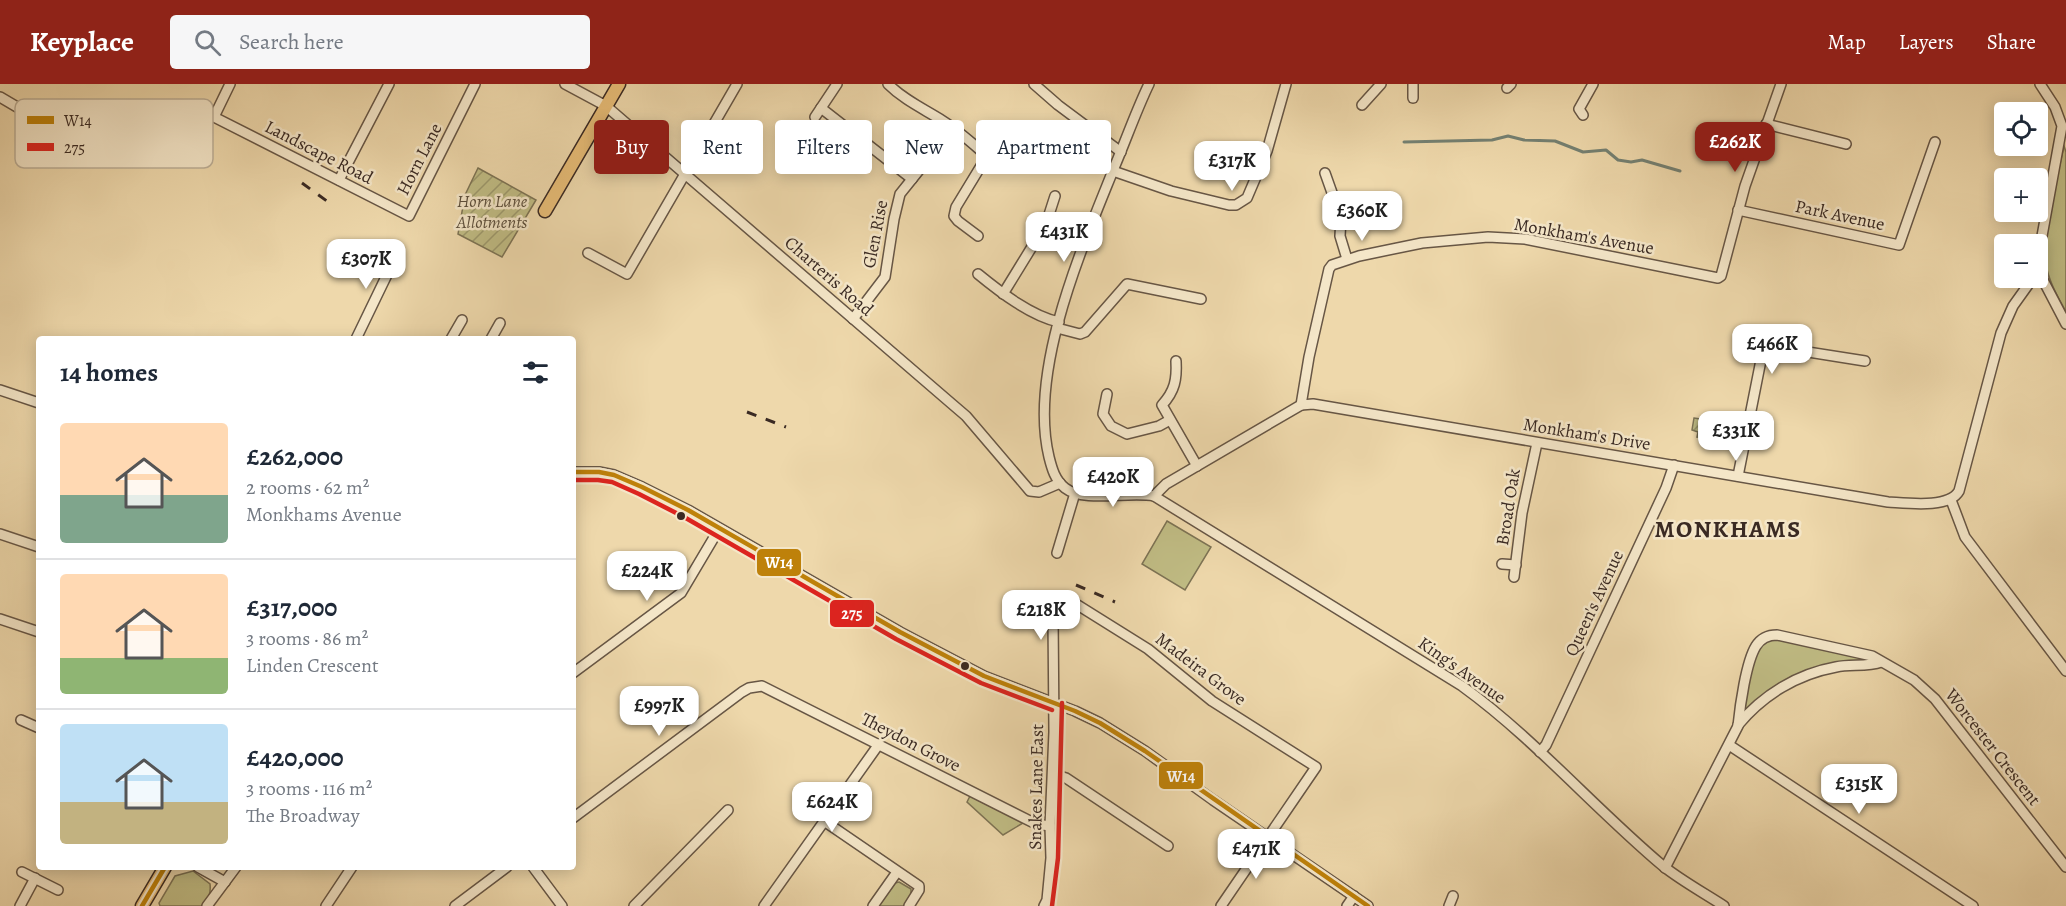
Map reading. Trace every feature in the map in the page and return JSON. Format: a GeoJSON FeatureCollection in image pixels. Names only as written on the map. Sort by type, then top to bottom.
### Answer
{"type":"FeatureCollection","features":[{"type":"Feature","properties":{"kind":"main road"},"geometry":{"type":"LineString","coordinates":[[545,211],[619,84]]}},
{"type":"Feature","properties":{"kind":"main road"},"geometry":{"type":"LineString","coordinates":[[142,906],[163,870]]}},
{"type":"Feature","properties":{"kind":"street","name":"Landscape Road"},"geometry":{"type":"LineString","coordinates":[[230,84],[213,117],[409,216]]}},
{"type":"Feature","properties":{"kind":"street"},"geometry":{"type":"LineString","coordinates":[[339,180],[389,84]]}},
{"type":"Feature","properties":{"kind":"street","name":"Horn Lane"},"geometry":{"type":"LineString","coordinates":[[409,216],[475,84]]}},
{"type":"Feature","properties":{"kind":"street","name":"Charteris Road"},"geometry":{"type":"LineString","coordinates":[[565,84],[606,106],[681,171]]}},
{"type":"Feature","properties":{"kind":"street"},"geometry":{"type":"LineString","coordinates":[[716,120],[737,84]]}},
{"type":"Feature","properties":{"kind":"street"},"geometry":{"type":"LineString","coordinates":[[815,117],[837,84]]}},
{"type":"Feature","properties":{"kind":"street"},"geometry":{"type":"LineString","coordinates":[[888,84],[940,120]]}},
{"type":"Feature","properties":{"kind":"street"},"geometry":{"type":"LineString","coordinates":[[1034,84],[1121,152]]}},
{"type":"Feature","properties":{"kind":"street"},"geometry":{"type":"LineString","coordinates":[[1149,84],[1071,282],[1048,367],[1044,424],[1048,453],[1053,473],[1060,483],[1076,494],[1154,496],[1166,484],[1301,405],[1309,357],[1329,269],[1332,265],[1347,259],[1340,236],[1341,218],[1325,173]]}},
{"type":"Feature","properties":{"kind":"street"},"geometry":{"type":"LineString","coordinates":[[1113,171],[1171,191],[1222,204],[1236,205],[1242,202],[1247,198],[1267,151],[1286,84]]}},
{"type":"Feature","properties":{"kind":"street"},"geometry":{"type":"LineString","coordinates":[[1362,105],[1381,84]]}},
{"type":"Feature","properties":{"kind":"street"},"geometry":{"type":"LineString","coordinates":[[1413,84],[1413,98]]}},
{"type":"Feature","properties":{"kind":"street"},"geometry":{"type":"LineString","coordinates":[[1582,115],[1579,109],[1593,84]]}},
{"type":"Feature","properties":{"kind":"street"},"geometry":{"type":"LineString","coordinates":[[1738,210],[1781,84]]}},
{"type":"Feature","properties":{"kind":"street"},"geometry":{"type":"LineString","coordinates":[[2040,84],[2055,107],[2062,126],[2042,234]]}},
{"type":"Feature","properties":{"kind":"street"},"geometry":{"type":"LineString","coordinates":[[0,97],[15,106]]}},
{"type":"Feature","properties":{"kind":"street"},"geometry":{"type":"LineString","coordinates":[[821,108],[912,179]]}},
{"type":"Feature","properties":{"kind":"street"},"geometry":{"type":"LineString","coordinates":[[1766,124],[1846,144]]}},
{"type":"Feature","properties":{"kind":"street"},"geometry":{"type":"LineString","coordinates":[[964,137],[976,147]]}},
{"type":"Feature","properties":{"kind":"street","name":"Park Avenue"},"geometry":{"type":"LineString","coordinates":[[1738,210],[1899,245],[1935,142]]}},
{"type":"Feature","properties":{"kind":"street"},"geometry":{"type":"LineString","coordinates":[[588,253],[627,274],[685,174]]}},
{"type":"Feature","properties":{"kind":"street","name":"Charteris Road"},"geometry":{"type":"LineString","coordinates":[[685,174],[966,416],[1030,491],[1039,492],[1060,483]]}},
{"type":"Feature","properties":{"kind":"street","name":"Glen Rise"},"geometry":{"type":"LineString","coordinates":[[853,319],[885,277],[900,194],[916,174]]}},
{"type":"Feature","properties":{"kind":"street"},"geometry":{"type":"LineString","coordinates":[[976,174],[956,207],[954,216],[978,236]]}},
{"type":"Feature","properties":{"kind":"street"},"geometry":{"type":"LineString","coordinates":[[1004,294],[1046,224],[1055,196]]}},
{"type":"Feature","properties":{"kind":"street","name":"Monkham's Avenue"},"geometry":{"type":"LineString","coordinates":[[1347,259],[1422,243],[1488,237],[1525,239],[1719,278],[1738,210]]}},
{"type":"Feature","properties":{"kind":"street"},"geometry":{"type":"LineString","coordinates":[[357,336],[398,252]]}},
{"type":"Feature","properties":{"kind":"street"},"geometry":{"type":"LineString","coordinates":[[978,274],[1004,294],[1058,325],[1080,334],[1127,285],[1201,299]]}},
{"type":"Feature","properties":{"kind":"street"},"geometry":{"type":"LineString","coordinates":[[2026,288],[2013,306],[2001,333],[1959,491],[1951,500],[1965,537],[2066,671]]}},
{"type":"Feature","properties":{"kind":"street"},"geometry":{"type":"LineString","coordinates":[[2046,288],[2066,324]]}},
{"type":"Feature","properties":{"kind":"street"},"geometry":{"type":"LineString","coordinates":[[453,336],[462,320]]}},
{"type":"Feature","properties":{"kind":"street"},"geometry":{"type":"LineString","coordinates":[[493,336],[500,322]]}},
{"type":"Feature","properties":{"kind":"street"},"geometry":{"type":"LineString","coordinates":[[1738,476],[1764,345],[1865,361]]}},
{"type":"Feature","properties":{"kind":"street"},"geometry":{"type":"LineString","coordinates":[[1176,361],[1177,381],[1169,398],[1162,405],[1197,466]]}},
{"type":"Feature","properties":{"kind":"street"},"geometry":{"type":"LineString","coordinates":[[0,390],[36,402]]}},
{"type":"Feature","properties":{"kind":"street"},"geometry":{"type":"LineString","coordinates":[[1107,394],[1103,414],[1111,426],[1127,434],[1159,426],[1170,420]]}},
{"type":"Feature","properties":{"kind":"street","name":"Monkham's Drive"},"geometry":{"type":"LineString","coordinates":[[1301,405],[1313,404],[1888,502],[1951,500]]}},
{"type":"Feature","properties":{"kind":"street","name":"Broad Oak"},"geometry":{"type":"LineString","coordinates":[[1514,577],[1525,492],[1537,443]]}},
{"type":"Feature","properties":{"kind":"street","name":"Queen's Avenue"},"geometry":{"type":"LineString","coordinates":[[1540,752],[1546,745],[1590,651],[1666,488],[1674,465]]}},
{"type":"Feature","properties":{"kind":"street"},"geometry":{"type":"LineString","coordinates":[[576,472],[599,472],[614,475],[660,496],[838,598],[984,676],[1081,713],[1125,737],[1368,906]]}},
{"type":"Feature","properties":{"kind":"street"},"geometry":{"type":"LineString","coordinates":[[1057,553],[1076,494]]}},
{"type":"Feature","properties":{"kind":"street","name":"King's Avenue"},"geometry":{"type":"LineString","coordinates":[[1154,496],[1483,701],[1665,868],[1724,906]]}},
{"type":"Feature","properties":{"kind":"street"},"geometry":{"type":"LineString","coordinates":[[576,671],[681,593],[719,529]]}},
{"type":"Feature","properties":{"kind":"street"},"geometry":{"type":"LineString","coordinates":[[0,534],[36,546]]}},
{"type":"Feature","properties":{"kind":"street"},"geometry":{"type":"LineString","coordinates":[[1502,564],[1516,565]]}},
{"type":"Feature","properties":{"kind":"street","name":"Snakes Lane East"},"geometry":{"type":"LineString","coordinates":[[1044,906],[1051,858],[1050,826],[1055,703],[1053,615],[1058,603],[1064,602]]}},
{"type":"Feature","properties":{"kind":"street","name":"Madeira Grove"},"geometry":{"type":"LineString","coordinates":[[1064,602],[1076,604],[1148,649],[1212,701],[1320,770],[1268,838],[1221,906]]}},
{"type":"Feature","properties":{"kind":"street"},"geometry":{"type":"LineString","coordinates":[[0,619],[36,631]]}},
{"type":"Feature","properties":{"kind":"street","name":"Worcester Crescent"},"geometry":{"type":"LineString","coordinates":[[1738,726],[1739,709],[1752,655],[1762,639],[1770,635],[1790,637],[1872,656],[1914,680],[1935,699],[2066,867]]}},
{"type":"Feature","properties":{"kind":"street","name":"Worcester Crescent"},"geometry":{"type":"LineString","coordinates":[[1665,868],[1738,726],[1760,702],[1783,685],[1835,667],[1872,665],[1881,662]]}},
{"type":"Feature","properties":{"kind":"street","name":"Theydon Grove"},"geometry":{"type":"LineString","coordinates":[[576,816],[742,692],[757,687],[767,688],[1036,824],[1050,826]]}},
{"type":"Feature","properties":{"kind":"street"},"geometry":{"type":"LineString","coordinates":[[21,720],[36,727]]}},
{"type":"Feature","properties":{"kind":"street"},"geometry":{"type":"LineString","coordinates":[[764,906],[879,744]]}},
{"type":"Feature","properties":{"kind":"street"},"geometry":{"type":"LineString","coordinates":[[1729,745],[1973,906]]}},
{"type":"Feature","properties":{"kind":"street"},"geometry":{"type":"LineString","coordinates":[[1053,774],[1066,778],[1168,846]]}},
{"type":"Feature","properties":{"kind":"street"},"geometry":{"type":"LineString","coordinates":[[634,906],[728,810]]}},
{"type":"Feature","properties":{"kind":"street"},"geometry":{"type":"LineString","coordinates":[[824,821],[920,888],[909,906]]}},
{"type":"Feature","properties":{"kind":"street"},"geometry":{"type":"LineString","coordinates":[[203,870],[225,882]]}},
{"type":"Feature","properties":{"kind":"street"},"geometry":{"type":"LineString","coordinates":[[207,906],[234,870]]}},
{"type":"Feature","properties":{"kind":"street"},"geometry":{"type":"LineString","coordinates":[[326,906],[350,870]]}},
{"type":"Feature","properties":{"kind":"street"},"geometry":{"type":"LineString","coordinates":[[455,906],[503,870]]}},
{"type":"Feature","properties":{"kind":"street"},"geometry":{"type":"LineString","coordinates":[[535,870],[562,906]]}},
{"type":"Feature","properties":{"kind":"street"},"geometry":{"type":"LineString","coordinates":[[22,872],[58,890]]}},
{"type":"Feature","properties":{"kind":"street"},"geometry":{"type":"LineString","coordinates":[[873,906],[897,872]]}},
{"type":"Feature","properties":{"kind":"street"},"geometry":{"type":"LineString","coordinates":[[20,906],[34,878]]}},
{"type":"Feature","properties":{"kind":"street"},"geometry":{"type":"LineString","coordinates":[[1347,906],[1353,896]]}},
{"type":"Feature","properties":{"kind":"street"},"geometry":{"type":"LineString","coordinates":[[1449,906],[1453,896]]}},
{"type":"Feature","properties":{"kind":"green space"},"geometry":{"type":"Polygon","coordinates":[[[2064,146],[2066,152],[2066,312],[2048,273],[2048,234],[2046,234],[2064,146]]]}},
{"type":"Feature","properties":{"kind":"green space","name":"Horn Lane Allotments"},"geometry":{"type":"Polygon","coordinates":[[[478,168],[536,200],[502,257],[458,234],[465,195],[478,168]]]}},
{"type":"Feature","properties":{"kind":"green space"},"geometry":{"type":"Polygon","coordinates":[[[1694,418],[1719,422],[1716,439],[1697,437],[1698,432],[1692,430],[1694,418]]]}},
{"type":"Feature","properties":{"kind":"green space"},"geometry":{"type":"Polygon","coordinates":[[[1167,521],[1211,547],[1185,590],[1142,564],[1167,521]]]}},
{"type":"Feature","properties":{"kind":"green space"},"geometry":{"type":"Polygon","coordinates":[[[1780,639],[1872,658],[1870,661],[1801,675],[1773,689],[1744,714],[1741,714],[1758,650],[1766,642],[1780,639]]]}},
{"type":"Feature","properties":{"kind":"green space"},"geometry":{"type":"Polygon","coordinates":[[[970,796],[1023,823],[1003,835],[967,802],[970,796]]]}},
{"type":"Feature","properties":{"kind":"green space"},"geometry":{"type":"Polygon","coordinates":[[[193,871],[210,884],[209,896],[202,906],[160,906],[159,903],[175,876],[193,871]]]}},
{"type":"Feature","properties":{"kind":"green space"},"geometry":{"type":"Polygon","coordinates":[[[899,882],[911,889],[911,899],[906,906],[878,906],[895,883],[899,882]]]}},
{"type":"Feature","properties":{"kind":"waterway"},"geometry":{"type":"LineString","coordinates":[[1404,142],[1492,140],[1508,136],[1524,140],[1555,141],[1583,152],[1606,150],[1618,160],[1631,162],[1642,160],[1680,171]]}},
{"type":"Feature","properties":{"kind":"railway"},"geometry":{"type":"LineString","coordinates":[[302,183],[331,204]]}},
{"type":"Feature","properties":{"kind":"railway"},"geometry":{"type":"LineString","coordinates":[[747,412],[786,427]]}},
{"type":"Feature","properties":{"kind":"railway"},"geometry":{"type":"LineString","coordinates":[[1076,585],[1115,602]]}},
{"type":"Feature","properties":{"kind":"transit line","name":"W14"},"geometry":{"type":"LineString","coordinates":[[576,472],[599,472],[614,475],[642,487],[688,510],[900,632],[984,676],[1100,723],[1145,751],[1368,906]]}},
{"type":"Feature","properties":{"kind":"transit line","name":"275"},"geometry":{"type":"LineString","coordinates":[[576,480],[612,482],[639,494],[684,517],[896,639],[981,683],[1052,710]]}},
{"type":"Feature","properties":{"kind":"transit line","name":"275"},"geometry":{"type":"LineString","coordinates":[[1052,906],[1058,858],[1062,703]]}},
{"type":"Feature","properties":{"kind":"transit line","name":"W14"},"geometry":{"type":"LineString","coordinates":[[142,906],[163,870]]}},
{"type":"Feature","properties":{"kind":"district","name":"MONKHAMS"},"geometry":{"type":"Point","coordinates":[1728,529]}}]}
